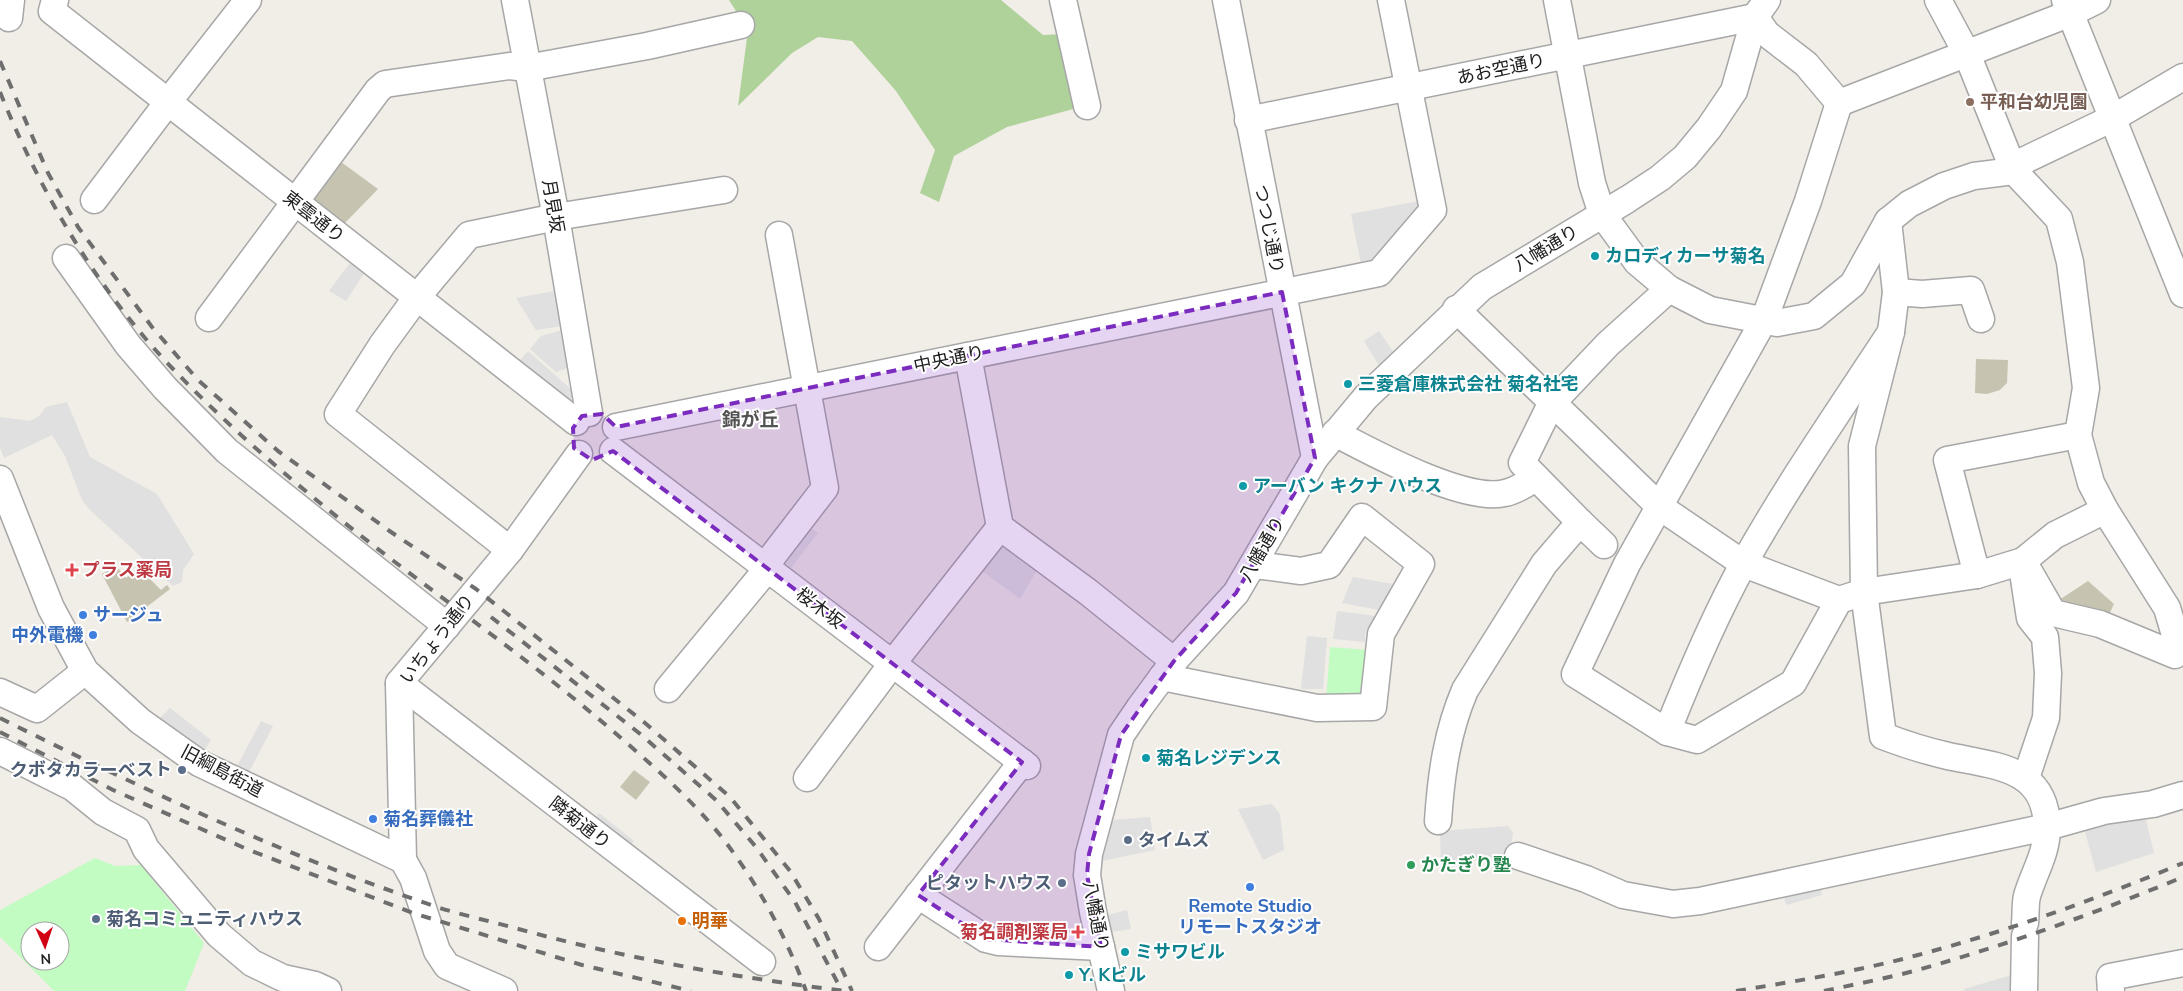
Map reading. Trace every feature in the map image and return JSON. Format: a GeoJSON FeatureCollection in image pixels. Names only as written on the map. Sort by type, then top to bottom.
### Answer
{"type":"FeatureCollection","features":[{"type":"Feature","properties":{"kind":"street"},"geometry":{"type":"LineString","coordinates":[[94,200],[248,0]]}},
{"type":"Feature","properties":{"kind":"street","name":"月見坂"},"geometry":{"type":"LineString","coordinates":[[515,0],[556,217],[583,418]]}},
{"type":"Feature","properties":{"kind":"street"},"geometry":{"type":"LineString","coordinates":[[1064,0],[1086,106]]}},
{"type":"Feature","properties":{"kind":"street","name":"つつじ通り"},"geometry":{"type":"LineString","coordinates":[[1226,0],[1315,458]]}},
{"type":"Feature","properties":{"kind":"street"},"geometry":{"type":"LineString","coordinates":[[1391,0],[1408,88]]}},
{"type":"Feature","properties":{"kind":"street"},"geometry":{"type":"LineString","coordinates":[[1557,0],[1592,183],[1602,214],[1637,262],[1669,289],[1710,310],[1777,323],[1814,316],[1853,284],[1888,221],[1909,204],[1944,186],[1974,176],[2014,171],[2023,161],[2112,118],[2183,77]]}},
{"type":"Feature","properties":{"kind":"street"},"geometry":{"type":"LineString","coordinates":[[1938,0],[1967,54],[2014,171],[2059,219],[2070,262],[2086,388],[2078,435],[2091,483],[2105,510],[2146,572],[2167,608],[2178,645],[2175,655],[2100,624],[2053,614],[2023,561]]}},
{"type":"Feature","properties":{"kind":"street"},"geometry":{"type":"LineString","coordinates":[[1839,103],[1967,54],[2068,7],[2097,0]]}},
{"type":"Feature","properties":{"kind":"street","name":"東雲通り"},"geometry":{"type":"LineString","coordinates":[[54,6],[168,102],[296,203],[417,297],[583,418]]}},
{"type":"Feature","properties":{"kind":"street"},"geometry":{"type":"LineString","coordinates":[[2068,7],[2183,294]]}},
{"type":"Feature","properties":{"kind":"street"},"geometry":{"type":"LineString","coordinates":[[1761,9],[1767,34],[1806,64],[1839,103]]}},
{"type":"Feature","properties":{"kind":"street","name":"あお空通り"},"geometry":{"type":"LineString","coordinates":[[1248,120],[1568,55],[1761,9]]}},
{"type":"Feature","properties":{"kind":"street","name":"八幡通り"},"geometry":{"type":"LineString","coordinates":[[1111,991],[1087,875],[1092,818],[1121,735],[1168,669],[1236,593],[1255,565],[1315,458],[1366,397],[1456,309],[1482,287],[1660,178],[1685,157],[1709,128],[1734,91],[1761,9]]}},
{"type":"Feature","properties":{"kind":"street"},"geometry":{"type":"LineString","coordinates":[[209,318],[378,90],[385,84],[509,66],[527,68],[647,46],[740,25]]}},
{"type":"Feature","properties":{"kind":"street","name":"中央通り"},"geometry":{"type":"LineString","coordinates":[[615,439],[807,388],[1379,272],[1433,210],[1408,88]]}},
{"type":"Feature","properties":{"kind":"street"},"geometry":{"type":"LineString","coordinates":[[1839,103],[1805,209],[1764,320],[1660,507],[1618,556],[1574,674],[1667,732],[1697,740],[1793,683],[1839,600]]}},
{"type":"Feature","properties":{"kind":"street"},"geometry":{"type":"LineString","coordinates":[[510,550],[338,414],[382,345],[417,297],[468,235],[556,217],[724,190]]}},
{"type":"Feature","properties":{"kind":"street"},"geometry":{"type":"LineString","coordinates":[[1888,221],[1896,292],[1891,332],[1862,446],[1864,592],[1883,736],[1949,756],[1992,763],[2026,778],[2041,795],[2047,827],[2044,856],[2026,897],[2024,991]]}},
{"type":"Feature","properties":{"kind":"street"},"geometry":{"type":"LineString","coordinates":[[668,689],[766,567],[825,488],[779,234]]}},
{"type":"Feature","properties":{"kind":"street"},"geometry":{"type":"LineString","coordinates":[[66,258],[128,345],[165,388],[227,451],[447,626]]}},
{"type":"Feature","properties":{"kind":"street"},"geometry":{"type":"LineString","coordinates":[[1618,556],[1580,522],[1522,463],[1551,404],[1608,344],[1669,289]]}},
{"type":"Feature","properties":{"kind":"street"},"geometry":{"type":"LineString","coordinates":[[1896,292],[1922,294],[1971,290],[1981,319]]}},
{"type":"Feature","properties":{"kind":"street"},"geometry":{"type":"LineString","coordinates":[[1456,309],[1551,404],[1660,507],[1744,564],[1839,600],[1864,592],[1977,575],[2023,561],[2056,535],[2105,510]]}},
{"type":"Feature","properties":{"kind":"street"},"geometry":{"type":"LineString","coordinates":[[1667,732],[1696,658],[1744,564],[1795,478],[1891,332]]}},
{"type":"Feature","properties":{"kind":"street"},"geometry":{"type":"LineString","coordinates":[[968,356],[1000,527],[1088,592],[1168,669],[1317,708],[1373,707],[1381,634],[1421,564],[1362,517],[1329,565],[1302,571],[1255,565]]}},
{"type":"Feature","properties":{"kind":"street"},"geometry":{"type":"LineString","coordinates":[[602,414],[613,422],[615,439],[600,459],[592,460],[579,454],[572,441],[573,428],[583,418],[602,414]]}},
{"type":"Feature","properties":{"kind":"street"},"geometry":{"type":"LineString","coordinates":[[1334,433],[1399,466],[1469,492],[1487,495],[1506,493],[1536,478]]}},
{"type":"Feature","properties":{"kind":"street"},"geometry":{"type":"LineString","coordinates":[[1977,575],[1947,460],[2078,435]]}},
{"type":"Feature","properties":{"kind":"street","name":"桜木坂"},"geometry":{"type":"LineString","coordinates":[[615,439],[766,567],[1024,764],[918,896]]}},
{"type":"Feature","properties":{"kind":"street","name":"いちょう通り"},"geometry":{"type":"LineString","coordinates":[[403,860],[399,683],[510,550],[579,454]]}},
{"type":"Feature","properties":{"kind":"street","name":"旧綱島街道"},"geometry":{"type":"LineString","coordinates":[[0,479],[51,608],[85,671],[140,721],[199,763],[403,860]]}},
{"type":"Feature","properties":{"kind":"street"},"geometry":{"type":"LineString","coordinates":[[1438,821],[1444,757],[1457,710],[1465,690],[1544,564],[1580,522]]}},
{"type":"Feature","properties":{"kind":"street"},"geometry":{"type":"LineString","coordinates":[[807,778],[892,664],[1000,527]]}},
{"type":"Feature","properties":{"kind":"street"},"geometry":{"type":"LineString","coordinates":[[2023,561],[2024,586],[2030,618],[2044,637],[2048,673],[2046,718],[2026,778]]}},
{"type":"Feature","properties":{"kind":"street"},"geometry":{"type":"LineString","coordinates":[[0,692],[37,709],[85,671]]}},
{"type":"Feature","properties":{"kind":"street","name":"隣菊通り"},"geometry":{"type":"LineString","coordinates":[[399,683],[762,962]]}},
{"type":"Feature","properties":{"kind":"street"},"geometry":{"type":"LineString","coordinates":[[0,751],[72,787],[103,812],[137,830],[146,849],[219,935],[252,963],[282,978],[315,985],[328,991]]}},
{"type":"Feature","properties":{"kind":"street"},"geometry":{"type":"LineString","coordinates":[[1518,856],[1586,879],[1622,894],[1672,904],[1700,901],[2047,827],[2104,811],[2153,804],[2183,795]]}},
{"type":"Feature","properties":{"kind":"street"},"geometry":{"type":"LineString","coordinates":[[403,860],[413,878],[437,951],[447,966],[504,991]]}},
{"type":"Feature","properties":{"kind":"street"},"geometry":{"type":"LineString","coordinates":[[878,947],[918,896],[986,939],[998,942],[1101,947]]}},
{"type":"Feature","properties":{"kind":"street"},"geometry":{"type":"LineString","coordinates":[[2111,991],[2110,977],[2183,963]]}},
{"type":"Feature","properties":{"kind":"highlighted area"},"geometry":{"type":"Polygon","coordinates":[[[1282,292],[1315,458],[1236,593],[1174,661],[1121,735],[1089,854],[1087,875],[1101,947],[986,939],[918,895],[1022,762],[613,451],[592,460],[574,448],[573,428],[582,416],[602,414],[616,427],[1282,292]]]}},
{"type":"Feature","properties":{"kind":"shaded area"},"geometry":{"type":"Polygon","coordinates":[[[341,162],[378,189],[344,224],[313,199],[341,162]]]}},
{"type":"Feature","properties":{"kind":"shaded area"},"geometry":{"type":"Polygon","coordinates":[[[1424,200],[1376,265],[1362,269],[1351,214],[1424,200]]]}},
{"type":"Feature","properties":{"kind":"shaded area"},"geometry":{"type":"Polygon","coordinates":[[[353,259],[366,270],[346,301],[329,291],[353,259]]]}},
{"type":"Feature","properties":{"kind":"shaded area"},"geometry":{"type":"Polygon","coordinates":[[[555,291],[562,326],[536,330],[516,298],[555,291]]]}},
{"type":"Feature","properties":{"kind":"shaded area"},"geometry":{"type":"Polygon","coordinates":[[[566,329],[574,366],[556,372],[530,349],[541,336],[566,329]]]}},
{"type":"Feature","properties":{"kind":"shaded area"},"geometry":{"type":"Polygon","coordinates":[[[1379,331],[1398,359],[1383,372],[1364,341],[1379,331]]]}},
{"type":"Feature","properties":{"kind":"shaded area"},"geometry":{"type":"Polygon","coordinates":[[[528,351],[575,393],[567,403],[518,363],[528,351]]]}},
{"type":"Feature","properties":{"kind":"shaded area"},"geometry":{"type":"Polygon","coordinates":[[[1976,359],[2008,360],[2007,383],[2000,390],[1987,394],[1975,393],[1976,359]]]}},
{"type":"Feature","properties":{"kind":"shaded area"},"geometry":{"type":"Polygon","coordinates":[[[67,402],[90,457],[157,494],[194,554],[183,570],[182,582],[173,586],[90,510],[82,500],[65,456],[52,435],[4,458],[0,448],[0,417],[30,421],[39,416],[46,407],[67,402]]]}},
{"type":"Feature","properties":{"kind":"shaded area"},"geometry":{"type":"Polygon","coordinates":[[[808,525],[818,533],[791,568],[782,560],[808,525]]]}},
{"type":"Feature","properties":{"kind":"shaded area"},"geometry":{"type":"Polygon","coordinates":[[[1004,542],[1038,569],[1020,599],[982,571],[1004,542]]]}},
{"type":"Feature","properties":{"kind":"shaded area"},"geometry":{"type":"Polygon","coordinates":[[[116,566],[126,578],[139,568],[161,590],[167,585],[170,589],[127,622],[102,574],[116,566]]]}},
{"type":"Feature","properties":{"kind":"shaded area"},"geometry":{"type":"Polygon","coordinates":[[[1353,577],[1393,584],[1379,610],[1342,603],[1353,577]]]}},
{"type":"Feature","properties":{"kind":"shaded area"},"geometry":{"type":"Polygon","coordinates":[[[2088,581],[2114,604],[2106,621],[2056,602],[2088,581]]]}},
{"type":"Feature","properties":{"kind":"shaded area"},"geometry":{"type":"Polygon","coordinates":[[[1337,611],[1377,616],[1365,634],[1365,642],[1333,639],[1337,611]]]}},
{"type":"Feature","properties":{"kind":"shaded area"},"geometry":{"type":"Polygon","coordinates":[[[1307,636],[1327,638],[1323,689],[1301,689],[1307,636]]]}},
{"type":"Feature","properties":{"kind":"shaded area"},"geometry":{"type":"Polygon","coordinates":[[[170,708],[211,740],[202,754],[158,720],[170,708]]]}},
{"type":"Feature","properties":{"kind":"shaded area"},"geometry":{"type":"Polygon","coordinates":[[[261,721],[273,726],[247,776],[235,770],[261,721]]]}},
{"type":"Feature","properties":{"kind":"shaded area"},"geometry":{"type":"Polygon","coordinates":[[[634,770],[650,782],[636,800],[620,787],[634,770]]]}},
{"type":"Feature","properties":{"kind":"shaded area"},"geometry":{"type":"Polygon","coordinates":[[[1272,804],[1280,814],[1284,850],[1263,860],[1238,809],[1272,804]]]}},
{"type":"Feature","properties":{"kind":"shaded area"},"geometry":{"type":"Polygon","coordinates":[[[599,813],[634,841],[625,852],[590,823],[599,813]]]}},
{"type":"Feature","properties":{"kind":"shaded area"},"geometry":{"type":"Polygon","coordinates":[[[2144,813],[2154,853],[2096,872],[2084,828],[2144,813]]]}},
{"type":"Feature","properties":{"kind":"shaded area","name":"タイムズ"},"geometry":{"type":"Polygon","coordinates":[[[1150,817],[1155,850],[1097,862],[1101,845],[1112,820],[1150,817]]]}},
{"type":"Feature","properties":{"kind":"shaded area"},"geometry":{"type":"Polygon","coordinates":[[[1508,826],[1513,833],[1510,853],[1441,868],[1440,831],[1508,826]]]}},
{"type":"Feature","properties":{"kind":"shaded area"},"geometry":{"type":"Polygon","coordinates":[[[1821,884],[1822,895],[1786,905],[1783,892],[1821,884]]]}},
{"type":"Feature","properties":{"kind":"shaded area"},"geometry":{"type":"Polygon","coordinates":[[[1127,910],[1131,929],[1111,932],[1108,915],[1127,910]]]}},
{"type":"Feature","properties":{"kind":"shaded area"},"geometry":{"type":"Polygon","coordinates":[[[2012,975],[2015,991],[1964,991],[1964,989],[2012,975]]]}},
{"type":"Feature","properties":{"kind":"green space"},"geometry":{"type":"Polygon","coordinates":[[[729,0],[1001,0],[1043,35],[1062,34],[1077,108],[1007,127],[954,156],[939,202],[920,193],[935,150],[896,91],[852,41],[818,37],[792,53],[738,106],[748,30],[729,0]]]}},
{"type":"Feature","properties":{"kind":"green space"},"geometry":{"type":"Polygon","coordinates":[[[1330,647],[1370,650],[1365,699],[1326,700],[1330,647]]]}},
{"type":"Feature","properties":{"kind":"green space"},"geometry":{"type":"Polygon","coordinates":[[[95,858],[115,866],[141,865],[204,943],[185,991],[54,991],[34,971],[70,971],[70,921],[20,921],[20,957],[0,937],[0,910],[95,858]]]}},
{"type":"Feature","properties":{"kind":"railway"},"geometry":{"type":"LineString","coordinates":[[0,61],[48,173],[78,227],[152,327],[198,380],[278,451],[391,532],[476,589],[645,723],[730,797],[790,871],[819,919],[852,991]]}},
{"type":"Feature","properties":{"kind":"railway"},"geometry":{"type":"LineString","coordinates":[[0,92],[34,168],[74,241],[97,276],[148,341],[215,411],[298,485],[375,547],[581,704],[672,783],[712,825],[749,875],[771,912],[790,951],[806,991]]}},
{"type":"Feature","properties":{"kind":"railway"},"geometry":{"type":"LineString","coordinates":[[491,617],[639,733],[716,800],[756,847],[795,902],[842,991]]}},
{"type":"Feature","properties":{"kind":"railway"},"geometry":{"type":"LineString","coordinates":[[0,718],[161,796],[270,844],[437,907],[596,949],[678,966],[845,991]]}},
{"type":"Feature","properties":{"kind":"railway"},"geometry":{"type":"LineString","coordinates":[[0,732],[113,790],[249,850],[413,913],[582,965],[691,991]]}},
{"type":"Feature","properties":{"kind":"railway"},"geometry":{"type":"LineString","coordinates":[[1736,991],[1851,971],[1952,946],[2052,914],[2183,863]]}},
{"type":"Feature","properties":{"kind":"railway"},"geometry":{"type":"LineString","coordinates":[[1824,991],[1909,972],[1988,949],[2119,903],[2183,877]]}},
{"type":"Feature","properties":{"kind":"place","name":"平和台幼児園"},"geometry":{"type":"Point","coordinates":[1970,102]}},
{"type":"Feature","properties":{"kind":"place","name":"カロディカーサ菊名"},"geometry":{"type":"Point","coordinates":[1595,256]}},
{"type":"Feature","properties":{"kind":"place","name":"三菱倉庫株式会社 菊名社宅"},"geometry":{"type":"Point","coordinates":[1348,384]}},
{"type":"Feature","properties":{"kind":"place","name":"アーバン キクナ ハウス"},"geometry":{"type":"Point","coordinates":[1243,486]}},
{"type":"Feature","properties":{"kind":"place","name":"プラス薬局"},"geometry":{"type":"Point","coordinates":[72,570]}},
{"type":"Feature","properties":{"kind":"place","name":"サージュ"},"geometry":{"type":"Point","coordinates":[83,615]}},
{"type":"Feature","properties":{"kind":"place","name":"中外電機"},"geometry":{"type":"Point","coordinates":[93,635]}},
{"type":"Feature","properties":{"kind":"place","name":"菊名レジデンス"},"geometry":{"type":"Point","coordinates":[1146,758]}},
{"type":"Feature","properties":{"kind":"place","name":"クボタカラーベスト"},"geometry":{"type":"Point","coordinates":[182,770]}},
{"type":"Feature","properties":{"kind":"place","name":"菊名葬儀社"},"geometry":{"type":"Point","coordinates":[373,819]}},
{"type":"Feature","properties":{"kind":"place","name":"タイムズ"},"geometry":{"type":"Point","coordinates":[1128,840]}},
{"type":"Feature","properties":{"kind":"place","name":"かたぎり塾"},"geometry":{"type":"Point","coordinates":[1411,865]}},
{"type":"Feature","properties":{"kind":"place","name":"ピタットハウス"},"geometry":{"type":"Point","coordinates":[1062,883]}},
{"type":"Feature","properties":{"kind":"place","name":"Remote Studio リモートスタジオ"},"geometry":{"type":"Point","coordinates":[1250,887]}},
{"type":"Feature","properties":{"kind":"place","name":"菊名コミュニティハウス"},"geometry":{"type":"Point","coordinates":[96,919]}},
{"type":"Feature","properties":{"kind":"place","name":"明華"},"geometry":{"type":"Point","coordinates":[682,921]}},
{"type":"Feature","properties":{"kind":"place","name":"菊名調剤薬局"},"geometry":{"type":"Point","coordinates":[1078,932]}},
{"type":"Feature","properties":{"kind":"place","name":"ミサワビル"},"geometry":{"type":"Point","coordinates":[1125,952]}},
{"type":"Feature","properties":{"kind":"place","name":"Y. Kビル"},"geometry":{"type":"Point","coordinates":[1069,975]}},
{"type":"Feature","properties":{"kind":"district","name":"錦が丘"},"geometry":{"type":"Point","coordinates":[750,419]}}]}
